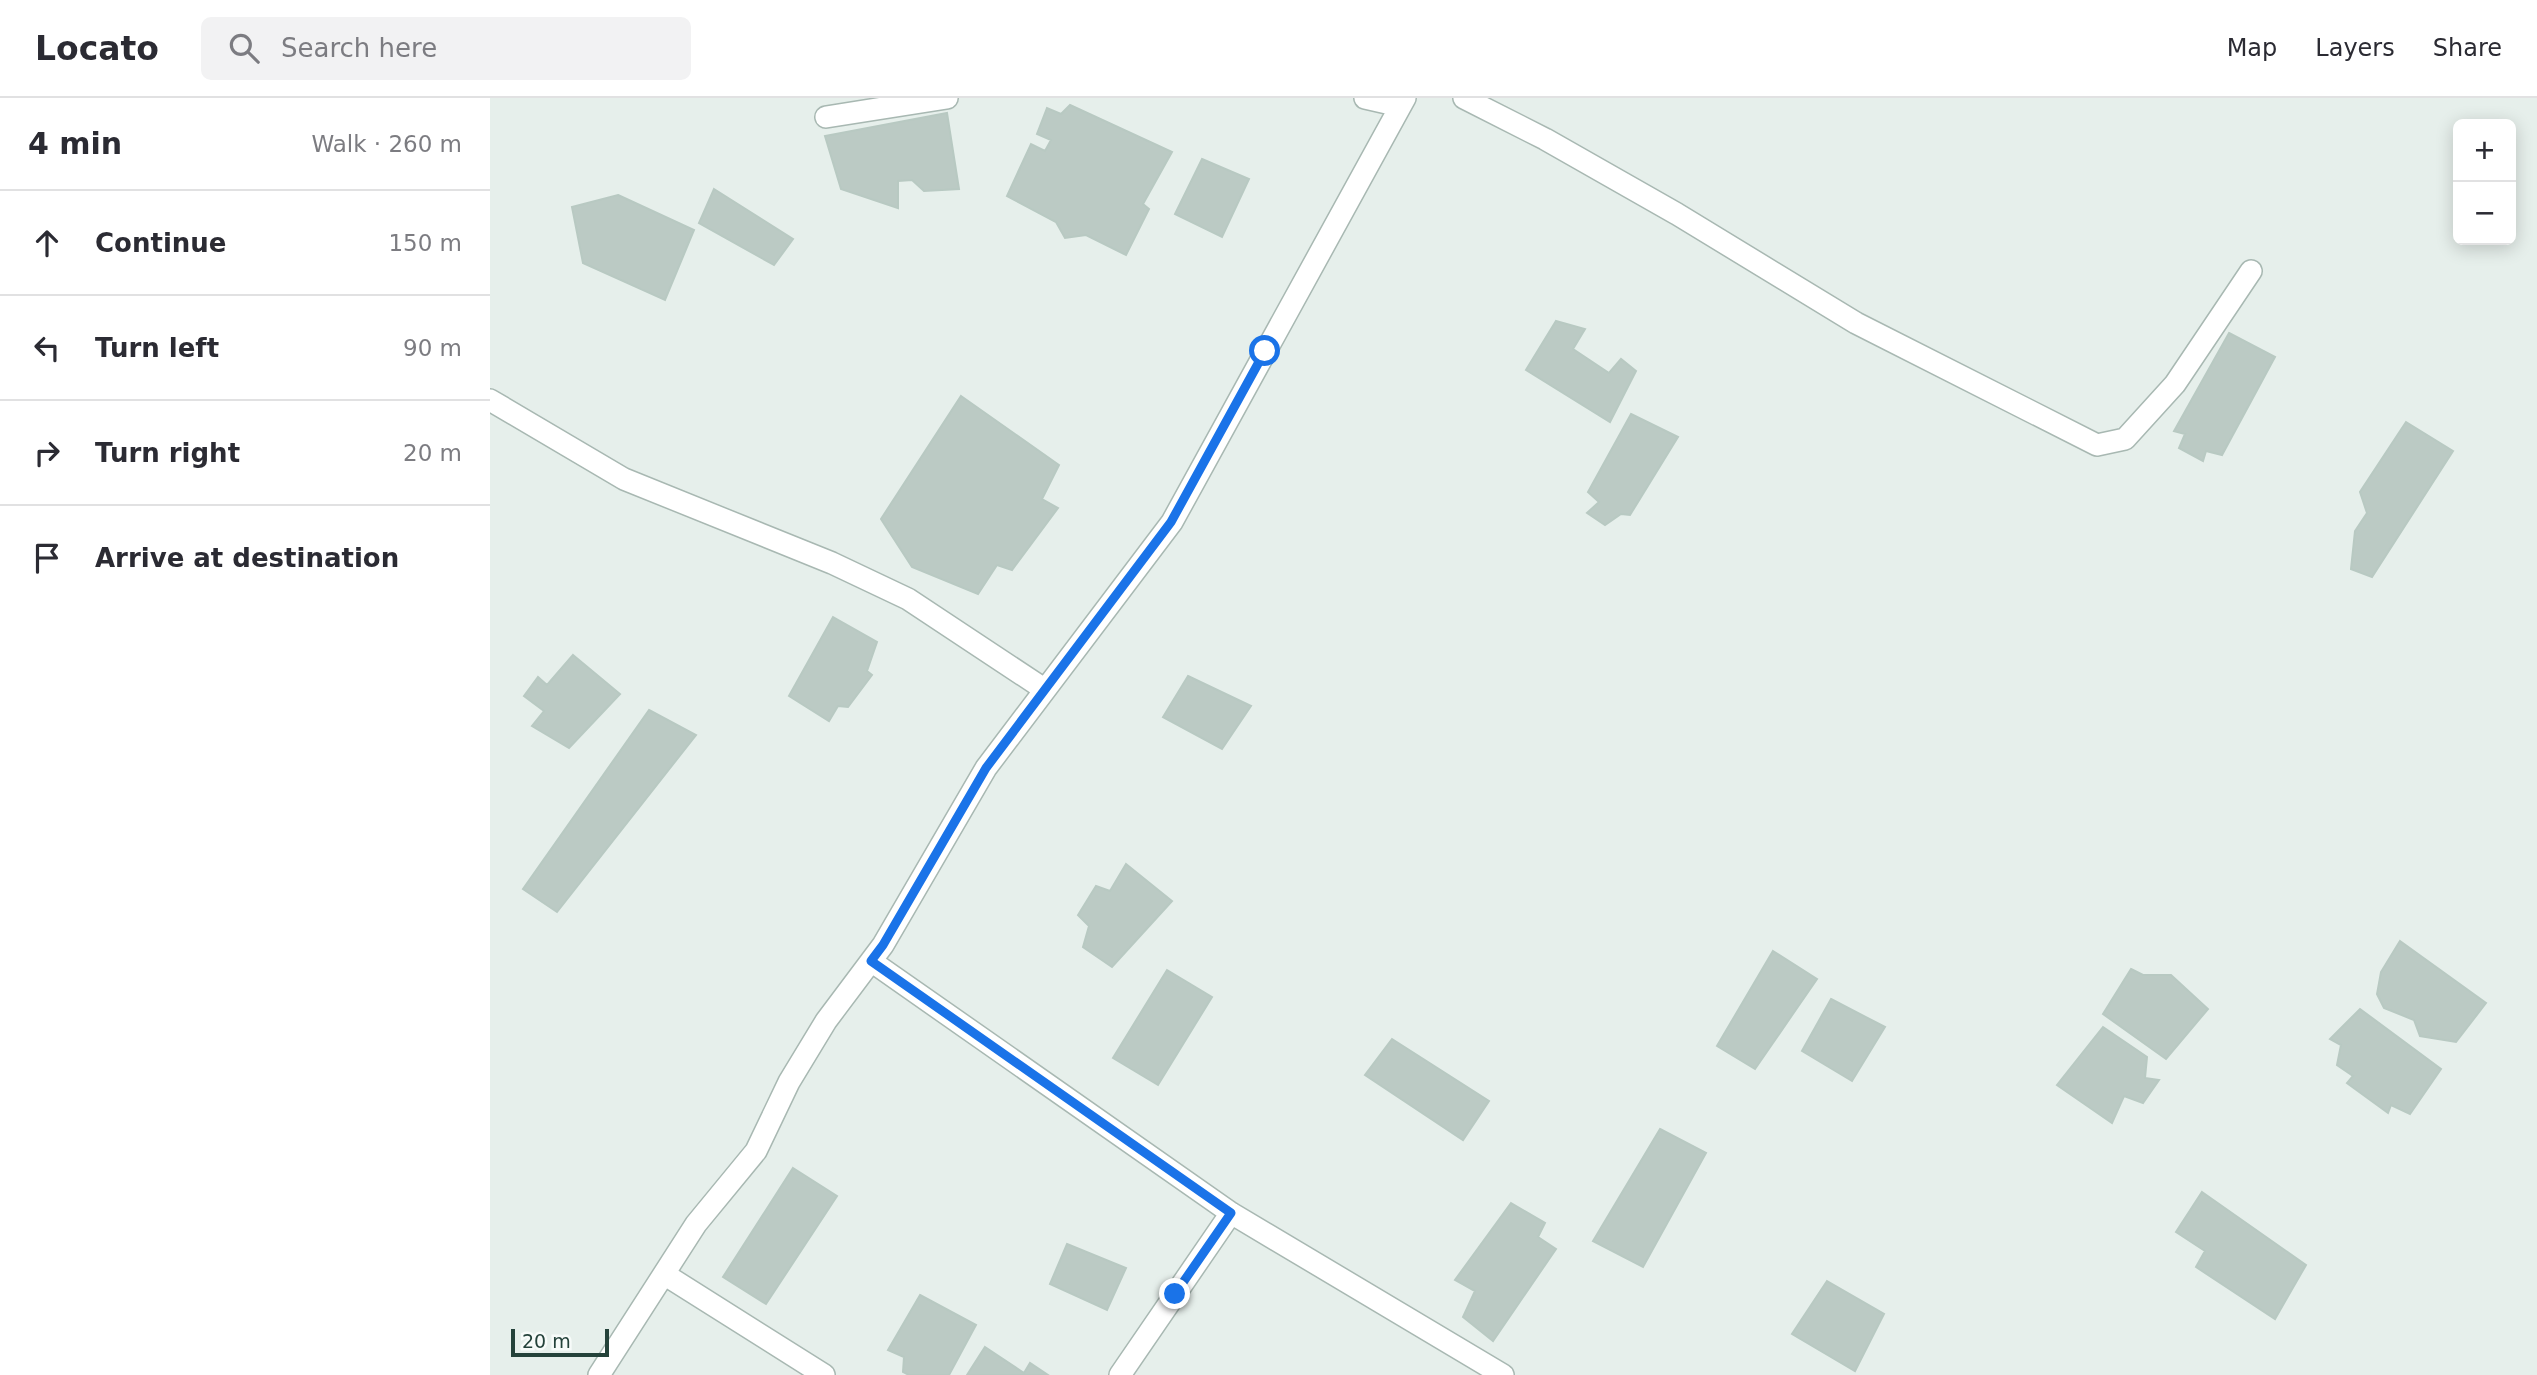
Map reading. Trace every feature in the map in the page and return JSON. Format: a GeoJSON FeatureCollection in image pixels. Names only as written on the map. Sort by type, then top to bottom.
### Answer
{"type":"FeatureCollection","features":[{"type":"Feature","properties":{"kind":"street"},"geometry":{"type":"LineString","coordinates":[[826,117],[947,98]]}},
{"type":"Feature","properties":{"kind":"street"},"geometry":{"type":"LineString","coordinates":[[599,1375],[696,1224],[756,1151],[795,1072],[826,1021],[891,933],[986,768],[1171,522],[1402,102],[1365,98]]}},
{"type":"Feature","properties":{"kind":"street"},"geometry":{"type":"LineString","coordinates":[[1464,98],[1545,139],[1677,214],[1856,323],[2097,445],[2125,439],[2175,384],[2251,271]]}},
{"type":"Feature","properties":{"kind":"street"},"geometry":{"type":"LineString","coordinates":[[490,400],[624,479],[832,563],[908,599],[1044,689]]}},
{"type":"Feature","properties":{"kind":"street"},"geometry":{"type":"LineString","coordinates":[[871,961],[1231,1213],[1503,1375]]}},
{"type":"Feature","properties":{"kind":"street"},"geometry":{"type":"LineString","coordinates":[[1120,1375],[1231,1213]]}},
{"type":"Feature","properties":{"kind":"street"},"geometry":{"type":"LineString","coordinates":[[664,1273],[824,1375]]}},
{"type":"Feature","properties":{"kind":"building"},"geometry":{"type":"Polygon","coordinates":[[[1070,105],[1172,152],[1143,204],[1149,209],[1126,255],[1086,235],[1065,238],[1056,222],[1007,196],[1031,144],[1045,151],[1051,140],[1037,134],[1047,108],[1061,114],[1070,105]]]}},
{"type":"Feature","properties":{"kind":"building"},"geometry":{"type":"Polygon","coordinates":[[[947,113],[959,189],[924,191],[912,180],[898,181],[898,208],[841,189],[825,136],[947,113]]]}},
{"type":"Feature","properties":{"kind":"building"},"geometry":{"type":"Polygon","coordinates":[[[1202,159],[1249,179],[1222,237],[1175,214],[1202,159]]]}},
{"type":"Feature","properties":{"kind":"building"},"geometry":{"type":"Polygon","coordinates":[[[714,189],[793,239],[774,265],[699,223],[714,189]]]}},
{"type":"Feature","properties":{"kind":"building"},"geometry":{"type":"Polygon","coordinates":[[[618,195],[694,230],[665,300],[583,263],[572,207],[618,195]]]}},
{"type":"Feature","properties":{"kind":"building"},"geometry":{"type":"Polygon","coordinates":[[[1556,321],[1585,329],[1573,349],[1609,373],[1621,359],[1636,371],[1610,422],[1526,370],[1556,321]]]}},
{"type":"Feature","properties":{"kind":"building"},"geometry":{"type":"Polygon","coordinates":[[[2229,333],[2275,357],[2222,455],[2206,451],[2203,461],[2179,448],[2185,434],[2174,431],[2229,333]]]}},
{"type":"Feature","properties":{"kind":"building"},"geometry":{"type":"Polygon","coordinates":[[[961,396],[1059,465],[1042,499],[1058,508],[1012,570],[997,565],[978,594],[912,567],[881,519],[961,396]]]}},
{"type":"Feature","properties":{"kind":"building"},"geometry":{"type":"Polygon","coordinates":[[[1631,414],[1678,437],[1630,515],[1621,514],[1605,525],[1587,513],[1599,502],[1588,492],[1631,414]]]}},
{"type":"Feature","properties":{"kind":"building"},"geometry":{"type":"Polygon","coordinates":[[[2406,422],[2453,451],[2372,577],[2351,569],[2355,531],[2367,513],[2360,492],[2406,422]]]}},
{"type":"Feature","properties":{"kind":"building"},"geometry":{"type":"Polygon","coordinates":[[[833,617],[877,642],[867,671],[872,675],[848,707],[838,706],[829,721],[789,696],[833,617]]]}},
{"type":"Feature","properties":{"kind":"building"},"geometry":{"type":"Polygon","coordinates":[[[573,655],[620,694],[569,748],[532,726],[544,711],[524,696],[538,677],[547,685],[573,655]]]}},
{"type":"Feature","properties":{"kind":"building"},"geometry":{"type":"Polygon","coordinates":[[[1188,676],[1251,706],[1222,749],[1163,717],[1188,676]]]}},
{"type":"Feature","properties":{"kind":"building"},"geometry":{"type":"Polygon","coordinates":[[[649,710],[696,735],[557,912],[523,889],[649,710]]]}},
{"type":"Feature","properties":{"kind":"building"},"geometry":{"type":"Polygon","coordinates":[[[1126,864],[1172,901],[1112,967],[1083,947],[1089,926],[1078,915],[1096,886],[1110,891],[1126,864]]]}},
{"type":"Feature","properties":{"kind":"building"},"geometry":{"type":"Polygon","coordinates":[[[2400,941],[2486,1003],[2456,1042],[2420,1036],[2414,1020],[2384,1008],[2377,994],[2381,972],[2400,941]]]}},
{"type":"Feature","properties":{"kind":"building"},"geometry":{"type":"Polygon","coordinates":[[[1773,951],[1817,979],[1755,1069],[1717,1046],[1773,951]]]}},
{"type":"Feature","properties":{"kind":"building"},"geometry":{"type":"Polygon","coordinates":[[[2131,969],[2143,975],[2171,975],[2208,1009],[2166,1059],[2103,1014],[2131,969]]]}},
{"type":"Feature","properties":{"kind":"building"},"geometry":{"type":"Polygon","coordinates":[[[1167,970],[1212,997],[1158,1085],[1113,1058],[1167,970]]]}},
{"type":"Feature","properties":{"kind":"building"},"geometry":{"type":"Polygon","coordinates":[[[1831,999],[1885,1027],[1852,1081],[1802,1051],[1831,999]]]}},
{"type":"Feature","properties":{"kind":"building"},"geometry":{"type":"Polygon","coordinates":[[[2360,1009],[2441,1069],[2410,1114],[2391,1105],[2388,1113],[2347,1083],[2353,1076],[2337,1065],[2341,1045],[2330,1039],[2360,1009]]]}},
{"type":"Feature","properties":{"kind":"building"},"geometry":{"type":"Polygon","coordinates":[[[2103,1027],[2147,1057],[2145,1078],[2159,1080],[2143,1103],[2124,1096],[2112,1123],[2057,1085],[2103,1027]]]}},
{"type":"Feature","properties":{"kind":"building"},"geometry":{"type":"Polygon","coordinates":[[[1392,1039],[1489,1101],[1463,1140],[1365,1075],[1392,1039]]]}},
{"type":"Feature","properties":{"kind":"building"},"geometry":{"type":"Polygon","coordinates":[[[1660,1129],[1706,1153],[1643,1267],[1593,1241],[1660,1129]]]}},
{"type":"Feature","properties":{"kind":"building"},"geometry":{"type":"Polygon","coordinates":[[[793,1168],[837,1196],[766,1304],[723,1277],[793,1168]]]}},
{"type":"Feature","properties":{"kind":"building"},"geometry":{"type":"Polygon","coordinates":[[[2202,1192],[2306,1265],[2275,1319],[2196,1267],[2205,1251],[2176,1232],[2202,1192]]]}},
{"type":"Feature","properties":{"kind":"building"},"geometry":{"type":"Polygon","coordinates":[[[1511,1203],[1545,1223],[1538,1237],[1556,1249],[1493,1341],[1463,1317],[1475,1291],[1455,1280],[1511,1203]]]}},
{"type":"Feature","properties":{"kind":"building"},"geometry":{"type":"Polygon","coordinates":[[[1067,1244],[1126,1268],[1107,1310],[1050,1284],[1067,1244]]]}},
{"type":"Feature","properties":{"kind":"building"},"geometry":{"type":"Polygon","coordinates":[[[1827,1281],[1884,1314],[1855,1371],[1792,1334],[1827,1281]]]}},
{"type":"Feature","properties":{"kind":"building"},"geometry":{"type":"Polygon","coordinates":[[[920,1295],[976,1325],[949,1375],[909,1375],[903,1372],[904,1357],[888,1350],[920,1295]]]}},
{"type":"Feature","properties":{"kind":"building"},"geometry":{"type":"Polygon","coordinates":[[[985,1347],[1024,1373],[1030,1363],[1048,1375],[967,1375],[985,1347]]]}},
{"type":"Feature","properties":{"kind":"route"},"geometry":{"type":"LineString","coordinates":[[1175,1294],[1231,1213],[871,961],[883,945],[986,768],[1171,522],[1265,351]]}}]}
